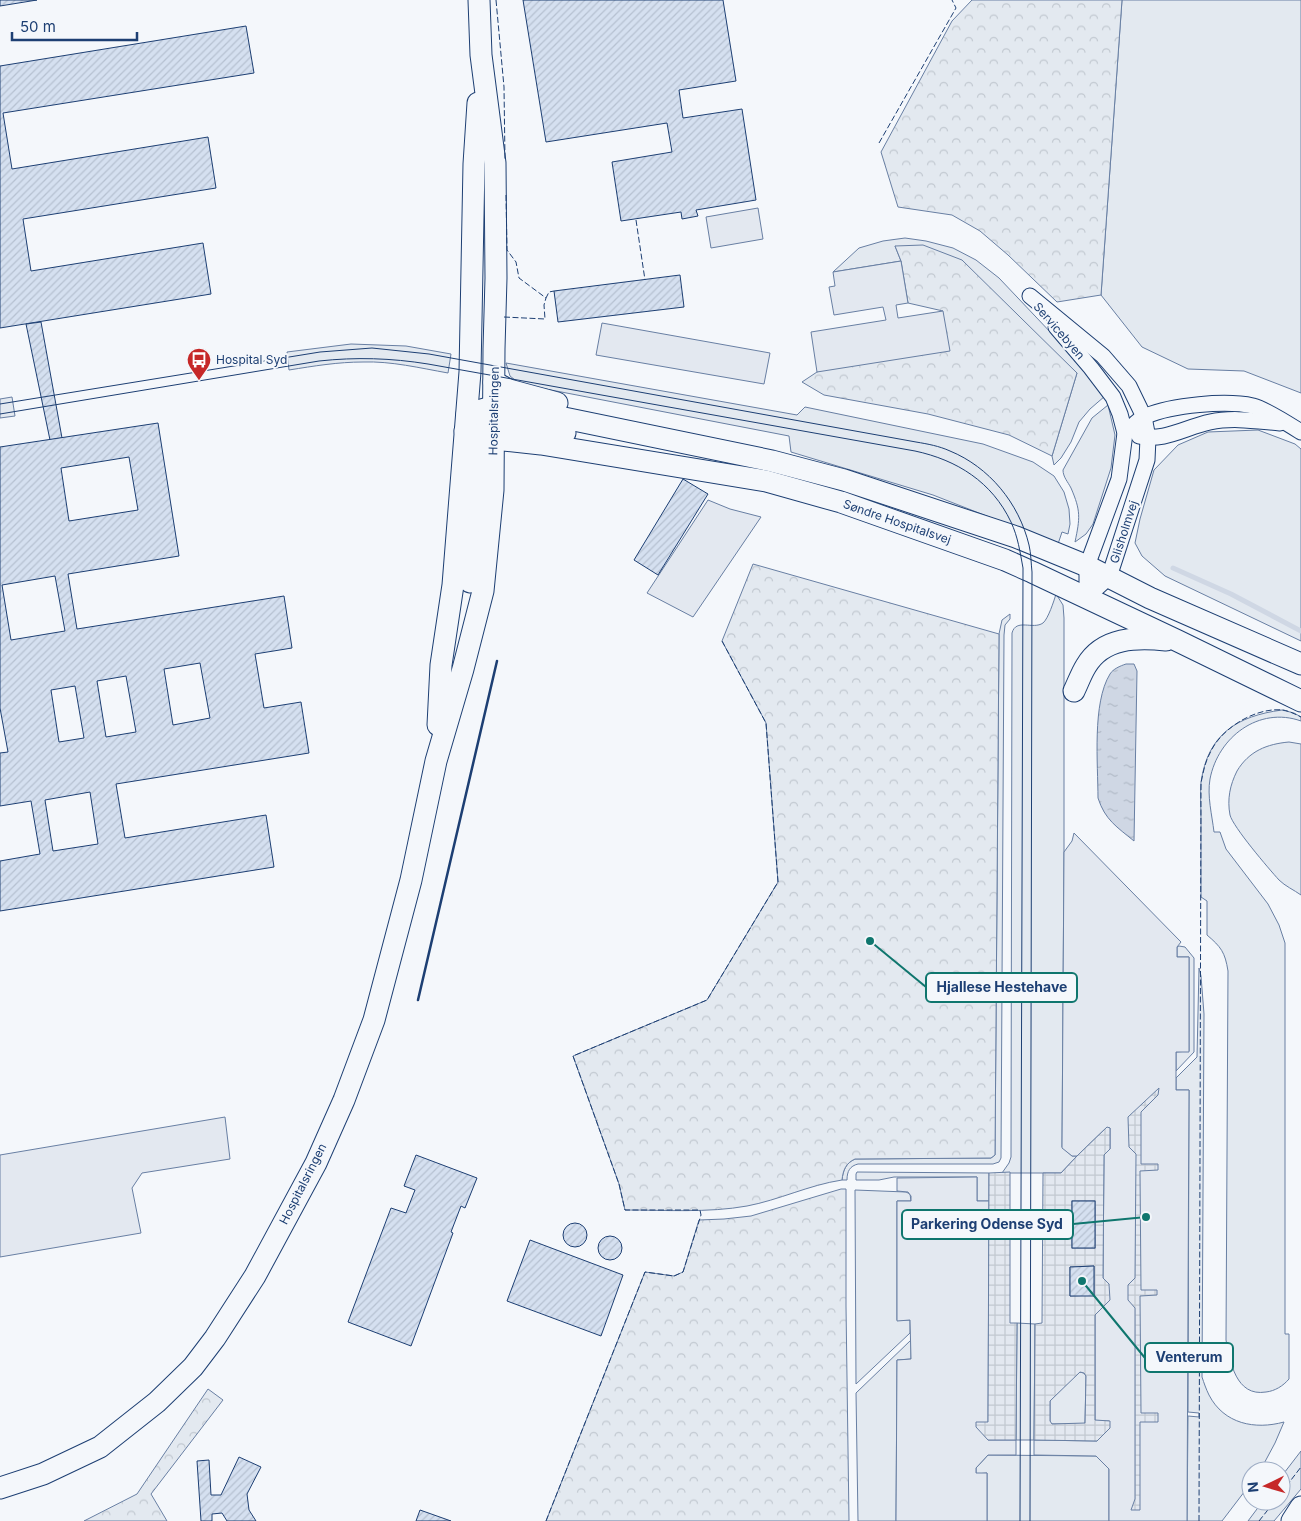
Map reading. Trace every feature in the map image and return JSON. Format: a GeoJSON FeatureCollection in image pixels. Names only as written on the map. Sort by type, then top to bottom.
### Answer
{"type":"FeatureCollection","features":[{"type":"Feature","properties":{"kind":"street","name":"Hospitalsringen"},"geometry":{"type":"LineString","coordinates":[[436,761],[442,665],[453,585],[482,423],[494,382],[495,163],[481,55],[479,0]]}},
{"type":"Feature","properties":{"kind":"street","name":"Hospitalsringen"},"geometry":{"type":"LineString","coordinates":[[0,1488],[44,1474],[100,1447],[157,1402],[193,1367],[215,1338],[255,1276],[316,1163],[344,1100],[374,1020],[411,880],[436,761],[463,669],[482,423],[479,403],[483,276],[482,250],[474,194],[474,164],[481,55]]}},
{"type":"Feature","properties":{"kind":"street","name":"Servicebyen"},"geometry":{"type":"LineString","coordinates":[[1125,433],[1113,396],[1030,296],[1103,356],[1129,386],[1144,416]]}},
{"type":"Feature","properties":{"kind":"street"},"geometry":{"type":"LineString","coordinates":[[494,382],[539,399],[617,417],[722,452]]}},
{"type":"Feature","properties":{"kind":"street"},"geometry":{"type":"LineString","coordinates":[[1125,433],[1144,416],[1158,412],[1184,407],[1231,403],[1255,406],[1301,432]]}},
{"type":"Feature","properties":{"kind":"street","name":"Søndre Hospitalsvej"},"geometry":{"type":"LineString","coordinates":[[482,423],[534,412],[772,461],[844,480],[1016,536],[1087,566],[1150,598],[1301,664]]}},
{"type":"Feature","properties":{"kind":"street","name":"Glisholmvej"},"geometry":{"type":"LineString","coordinates":[[1087,597],[1109,577],[1147,460],[1148,438],[1144,416]]}},
{"type":"Feature","properties":{"kind":"street"},"geometry":{"type":"LineString","coordinates":[[1125,433],[1148,438],[1164,436],[1211,422],[1233,419],[1288,424]]}},
{"type":"Feature","properties":{"kind":"street","name":"Søndre Hospitalsvej"},"geometry":{"type":"LineString","coordinates":[[482,423],[541,444],[766,481],[841,502],[1005,560],[1178,640],[1301,701]]}},
{"type":"Feature","properties":{"kind":"street","name":"Glisholmvej"},"geometry":{"type":"LineString","coordinates":[[1087,597],[1087,566],[1119,479],[1125,433]]}},
{"type":"Feature","properties":{"kind":"street"},"geometry":{"type":"LineString","coordinates":[[1074,691],[1087,665],[1096,654],[1108,646],[1122,640],[1142,638],[1178,640]]}},
{"type":"Feature","properties":{"kind":"street"},"geometry":{"type":"LineString","coordinates":[[1292,1521],[1301,1507]]}},
{"type":"Feature","properties":{"kind":"green space"},"geometry":{"type":"Polygon","coordinates":[[[972,0],[1122,0],[1101,295],[1057,302],[980,231],[952,215],[898,207],[881,152],[952,21],[972,0]]]}},
{"type":"Feature","properties":{"kind":"green space"},"geometry":{"type":"Polygon","coordinates":[[[1122,0],[1301,0],[1301,393],[1244,371],[1188,369],[1142,347],[1101,295],[1122,0]]]}},
{"type":"Feature","properties":{"kind":"green space"},"geometry":{"type":"Polygon","coordinates":[[[905,238],[953,248],[976,260],[999,278],[1090,374],[1105,396],[1079,422],[1071,442],[1054,465],[1052,456],[1077,373],[895,246],[901,261],[833,272],[859,248],[883,241],[905,238]]]}},
{"type":"Feature","properties":{"kind":"green space"},"geometry":{"type":"Polygon","coordinates":[[[923,245],[962,260],[1077,373],[1052,456],[1009,435],[928,414],[824,395],[802,382],[817,372],[943,311],[908,303],[901,261],[895,246],[923,245]]]}},
{"type":"Feature","properties":{"kind":"green space"},"geometry":{"type":"Polygon","coordinates":[[[351,344],[406,346],[451,354],[448,373],[406,365],[374,362],[335,363],[289,370],[287,352],[351,344]]]}},
{"type":"Feature","properties":{"kind":"green space"},"geometry":{"type":"Polygon","coordinates":[[[506,363],[797,415],[805,407],[983,444],[1033,462],[1054,476],[1064,492],[1069,509],[1070,524],[1068,534],[1062,532],[1058,544],[933,495],[791,452],[789,436],[520,384],[510,376],[506,363]]]}},
{"type":"Feature","properties":{"kind":"green space"},"geometry":{"type":"Polygon","coordinates":[[[12,397],[15,416],[0,418],[0,399],[12,397]]]}},
{"type":"Feature","properties":{"kind":"green space"},"geometry":{"type":"Polygon","coordinates":[[[1108,405],[1115,435],[1111,468],[1093,524],[1086,534],[1075,542],[1079,520],[1078,509],[1063,470],[1092,418],[1108,405]]]}},
{"type":"Feature","properties":{"kind":"green space"},"geometry":{"type":"Polygon","coordinates":[[[1258,430],[1295,444],[1301,449],[1301,641],[1165,576],[1142,556],[1135,543],[1154,470],[1178,445],[1208,432],[1258,430]]]}},
{"type":"Feature","properties":{"kind":"green space"},"geometry":{"type":"Polygon","coordinates":[[[753,564],[999,634],[995,1155],[991,1158],[855,1159],[846,1167],[842,1180],[818,1185],[747,1206],[717,1210],[625,1210],[619,1184],[573,1056],[707,1000],[778,882],[766,723],[722,641],[753,564]]]}},
{"type":"Feature","properties":{"kind":"green space"},"geometry":{"type":"Polygon","coordinates":[[[1056,594],[1063,605],[1064,618],[1062,1147],[1072,1156],[1077,1156],[1061,1173],[1002,1173],[1011,1157],[1012,633],[1017,626],[1039,625],[1043,623],[1049,614],[1056,594]]]}},
{"type":"Feature","properties":{"kind":"green space"},"geometry":{"type":"Polygon","coordinates":[[[1010,614],[1010,619],[1005,625],[1004,635],[1001,1158],[999,1162],[993,1164],[858,1164],[850,1169],[847,1180],[842,1180],[846,1167],[855,1159],[991,1158],[995,1155],[999,634],[1002,620],[1010,614]]]}},
{"type":"Feature","properties":{"kind":"green space"},"geometry":{"type":"Polygon","coordinates":[[[1282,710],[1301,717],[1301,721],[1285,717],[1270,718],[1256,722],[1243,729],[1231,738],[1222,750],[1214,764],[1209,785],[1214,832],[1220,832],[1226,849],[1268,904],[1279,925],[1285,943],[1285,1334],[1289,1334],[1289,1379],[1273,1391],[1256,1392],[1241,1384],[1236,1376],[1226,1340],[1228,971],[1222,950],[1207,935],[1207,901],[1201,897],[1201,782],[1210,751],[1227,730],[1251,717],[1282,710]]]}},
{"type":"Feature","properties":{"kind":"green space"},"geometry":{"type":"Polygon","coordinates":[[[1289,742],[1301,744],[1301,895],[1274,875],[1238,829],[1230,815],[1229,809],[1231,787],[1237,771],[1247,758],[1266,747],[1289,742]]]}},
{"type":"Feature","properties":{"kind":"green space"},"geometry":{"type":"Polygon","coordinates":[[[1177,947],[1185,947],[1194,958],[1194,1052],[1176,1071],[1176,1052],[1189,1051],[1189,957],[1177,957],[1177,947]]]}},
{"type":"Feature","properties":{"kind":"green space"},"geometry":{"type":"Polygon","coordinates":[[[1199,968],[1204,1014],[1202,1377],[1215,1405],[1232,1418],[1251,1425],[1284,1422],[1265,1461],[1241,1461],[1241,1496],[1222,1521],[1187,1521],[1188,1416],[1199,1417],[1199,1413],[1188,1412],[1189,1090],[1176,1090],[1176,1078],[1197,1057],[1199,968]]]}},
{"type":"Feature","properties":{"kind":"green space"},"geometry":{"type":"Polygon","coordinates":[[[857,1172],[989,1173],[989,1201],[977,1201],[977,1177],[894,1177],[879,1180],[856,1180],[857,1172]]]}},
{"type":"Feature","properties":{"kind":"green space"},"geometry":{"type":"Polygon","coordinates":[[[846,1189],[849,1521],[546,1521],[645,1272],[674,1276],[683,1272],[699,1220],[751,1216],[846,1189]]]}},
{"type":"Feature","properties":{"kind":"green space"},"geometry":{"type":"Polygon","coordinates":[[[855,1190],[906,1192],[910,1194],[911,1201],[897,1201],[897,1320],[910,1320],[910,1333],[856,1384],[855,1190]]]}},
{"type":"Feature","properties":{"kind":"green space"},"geometry":{"type":"Polygon","coordinates":[[[1017,1323],[1035,1324],[1034,1440],[1016,1440],[1017,1323]]]}},
{"type":"Feature","properties":{"kind":"green space"},"geometry":{"type":"Polygon","coordinates":[[[911,1340],[911,1359],[897,1360],[896,1521],[858,1521],[856,1393],[911,1340]]]}},
{"type":"Feature","properties":{"kind":"green space"},"geometry":{"type":"Polygon","coordinates":[[[1079,1372],[1084,1373],[1086,1376],[1085,1423],[1052,1424],[1050,1422],[1050,1401],[1079,1372]]]}},
{"type":"Feature","properties":{"kind":"green space"},"geometry":{"type":"Polygon","coordinates":[[[208,1389],[223,1400],[151,1494],[167,1521],[84,1521],[137,1494],[208,1389]]]}},
{"type":"Feature","properties":{"kind":"green space"},"geometry":{"type":"Polygon","coordinates":[[[1301,1451],[1301,1489],[1291,1501],[1291,1464],[1301,1451]]]}},
{"type":"Feature","properties":{"kind":"green space"},"geometry":{"type":"Polygon","coordinates":[[[988,1455],[1096,1456],[1109,1469],[1109,1521],[987,1521],[987,1473],[976,1474],[976,1468],[988,1455]]]}},
{"type":"Feature","properties":{"kind":"green space"},"geometry":{"type":"Polygon","coordinates":[[[1256,1511],[1282,1511],[1274,1521],[1248,1521],[1256,1511]]]}},
{"type":"Feature","properties":{"kind":"shaded area"},"geometry":{"type":"Polygon","coordinates":[[[758,208],[763,239],[711,248],[706,217],[758,208]]]}},
{"type":"Feature","properties":{"kind":"shaded area"},"geometry":{"type":"Polygon","coordinates":[[[901,261],[908,303],[896,305],[898,318],[943,311],[950,351],[817,372],[811,332],[886,320],[883,307],[834,315],[829,287],[835,286],[833,272],[901,261]]]}},
{"type":"Feature","properties":{"kind":"shaded area"},"geometry":{"type":"Polygon","coordinates":[[[602,323],[770,353],[764,384],[596,355],[602,323]]]}},
{"type":"Feature","properties":{"kind":"shaded area"},"geometry":{"type":"Polygon","coordinates":[[[708,500],[730,509],[761,517],[693,617],[647,593],[708,500]]]}},
{"type":"Feature","properties":{"kind":"shaded area"},"geometry":{"type":"Polygon","coordinates":[[[1074,833],[1181,942],[1177,947],[1177,957],[1189,957],[1189,1052],[1176,1052],[1176,1090],[1189,1090],[1187,1521],[1109,1521],[1109,1469],[1096,1456],[1034,1455],[1034,1440],[1097,1441],[1109,1421],[1095,1421],[1095,1315],[1109,1284],[1103,1278],[1104,1155],[1110,1149],[1110,1128],[1106,1128],[1077,1156],[1072,1156],[1062,1148],[1064,852],[1072,841],[1074,833]]]}},
{"type":"Feature","properties":{"kind":"shaded area"},"geometry":{"type":"Polygon","coordinates":[[[1159,1088],[1158,1095],[1141,1112],[1141,1164],[1158,1164],[1158,1170],[1140,1171],[1141,1290],[1157,1290],[1157,1295],[1140,1296],[1141,1413],[1158,1413],[1158,1422],[1140,1422],[1140,1510],[1131,1510],[1135,1499],[1135,1308],[1128,1300],[1128,1285],[1135,1278],[1136,1154],[1129,1147],[1128,1117],[1159,1088]]]}},
{"type":"Feature","properties":{"kind":"shaded area"},"geometry":{"type":"Polygon","coordinates":[[[225,1117],[230,1159],[142,1173],[132,1188],[141,1233],[0,1257],[0,1155],[225,1117]]]}},
{"type":"Feature","properties":{"kind":"shaded area"},"geometry":{"type":"Polygon","coordinates":[[[1107,1127],[1110,1128],[1110,1149],[1104,1155],[1103,1278],[1109,1284],[1110,1300],[1095,1315],[1095,1420],[1110,1421],[1110,1428],[1097,1441],[1034,1440],[1035,1324],[1042,1323],[1043,1173],[1061,1173],[1107,1127]],[[1072,1201],[1072,1248],[1095,1248],[1095,1201],[1072,1201]],[[1094,1266],[1070,1267],[1070,1296],[1094,1295],[1094,1266]],[[1080,1372],[1050,1401],[1050,1421],[1052,1424],[1085,1423],[1086,1376],[1084,1373],[1080,1372]]]}},
{"type":"Feature","properties":{"kind":"shaded area"},"geometry":{"type":"Polygon","coordinates":[[[1010,1172],[1010,1323],[1017,1323],[1016,1440],[988,1440],[976,1427],[976,1422],[988,1422],[989,1173],[1010,1172]]]}},
{"type":"Feature","properties":{"kind":"shaded area"},"geometry":{"type":"Polygon","coordinates":[[[977,1177],[977,1201],[989,1201],[988,1440],[1016,1440],[1016,1455],[988,1455],[976,1468],[976,1473],[987,1473],[987,1521],[896,1521],[897,1360],[911,1359],[910,1320],[897,1321],[897,1201],[911,1201],[911,1196],[908,1192],[897,1191],[897,1178],[977,1177]]]}},
{"type":"Feature","properties":{"kind":"water"},"geometry":{"type":"Polygon","coordinates":[[[1126,664],[1134,664],[1137,671],[1134,841],[1108,818],[1098,798],[1097,734],[1104,686],[1115,669],[1126,664]]]}},
{"type":"Feature","properties":{"kind":"building"},"geometry":{"type":"Polygon","coordinates":[[[0,0],[37,0],[0,6],[0,0]]]}},
{"type":"Feature","properties":{"kind":"building"},"geometry":{"type":"Polygon","coordinates":[[[523,0],[723,0],[736,81],[679,90],[683,118],[742,109],[756,200],[696,210],[698,216],[682,219],[681,212],[621,221],[612,162],[672,152],[667,123],[546,142],[523,0]]]}},
{"type":"Feature","properties":{"kind":"building"},"geometry":{"type":"Polygon","coordinates":[[[246,26],[254,73],[3,113],[12,169],[208,137],[216,188],[23,219],[31,271],[203,243],[211,294],[0,328],[0,66],[246,26]]]}},
{"type":"Feature","properties":{"kind":"building"},"geometry":{"type":"Polygon","coordinates":[[[680,275],[684,307],[558,322],[554,291],[680,275]]]}},
{"type":"Feature","properties":{"kind":"building"},"geometry":{"type":"Polygon","coordinates":[[[41,322],[62,438],[50,440],[26,324],[41,322]]]}},
{"type":"Feature","properties":{"kind":"building"},"geometry":{"type":"Polygon","coordinates":[[[158,423],[179,556],[68,574],[77,629],[284,596],[292,648],[255,654],[264,708],[301,702],[309,753],[116,784],[125,838],[266,815],[274,867],[0,911],[0,861],[40,854],[31,801],[0,806],[0,753],[8,752],[0,708],[0,447],[158,423]],[[129,457],[61,468],[69,521],[138,510],[129,457]],[[55,576],[2,585],[11,640],[65,631],[55,576]],[[200,663],[164,669],[173,725],[210,718],[200,663]],[[126,676],[97,681],[106,737],[136,732],[126,676]],[[75,686],[51,690],[59,742],[84,738],[75,686]],[[90,792],[45,800],[53,851],[98,844],[90,792]]]}},
{"type":"Feature","properties":{"kind":"building"},"geometry":{"type":"Polygon","coordinates":[[[683,479],[708,494],[658,575],[634,560],[683,479]]]}},
{"type":"Feature","properties":{"kind":"building"},"geometry":{"type":"Polygon","coordinates":[[[416,1155],[477,1178],[465,1208],[461,1206],[451,1232],[453,1233],[411,1346],[348,1322],[391,1208],[406,1213],[415,1190],[404,1186],[416,1155]]]}},
{"type":"Feature","properties":{"kind":"building"},"geometry":{"type":"Polygon","coordinates":[[[1072,1201],[1095,1201],[1095,1248],[1072,1248],[1072,1201]]]}},
{"type":"Feature","properties":{"kind":"building"},"geometry":{"type":"Polygon","coordinates":[[[575,1223],[583,1227],[587,1235],[583,1243],[575,1247],[567,1243],[563,1235],[567,1227],[575,1223]]]}},
{"type":"Feature","properties":{"kind":"building"},"geometry":{"type":"Polygon","coordinates":[[[610,1236],[618,1240],[622,1248],[618,1256],[610,1260],[602,1256],[598,1248],[602,1240],[610,1236]]]}},
{"type":"Feature","properties":{"kind":"building"},"geometry":{"type":"Polygon","coordinates":[[[530,1240],[623,1275],[601,1336],[507,1301],[530,1240]]]}},
{"type":"Feature","properties":{"kind":"building"},"geometry":{"type":"Polygon","coordinates":[[[1094,1266],[1094,1296],[1070,1296],[1070,1267],[1094,1266]]]}},
{"type":"Feature","properties":{"kind":"building"},"geometry":{"type":"Polygon","coordinates":[[[239,1457],[261,1467],[247,1494],[249,1510],[256,1521],[227,1521],[222,1513],[212,1514],[212,1521],[201,1521],[197,1461],[209,1460],[211,1495],[221,1495],[239,1457]]]}},
{"type":"Feature","properties":{"kind":"building"},"geometry":{"type":"Polygon","coordinates":[[[420,1510],[451,1521],[416,1521],[420,1510]]]}},
{"type":"Feature","properties":{"kind":"waterway"},"geometry":{"type":"LineString","coordinates":[[1173,568],[1231,594],[1301,631]]}},
{"type":"Feature","properties":{"kind":"tram line"},"geometry":{"type":"LineString","coordinates":[[0,404],[320,352],[372,348],[429,354],[929,444],[946,449],[964,458],[1000,488],[1010,501],[1024,530],[1030,548],[1032,572],[1030,1521]]}},
{"type":"Feature","properties":{"kind":"tram line"},"geometry":{"type":"LineString","coordinates":[[0,414],[319,361],[346,359],[401,360],[915,451],[945,460],[959,467],[972,475],[994,495],[1011,522],[1023,568],[1020,1521]]}},
{"type":"Feature","properties":{"kind":"fence"},"geometry":{"type":"LineString","coordinates":[[496,0],[504,87],[505,160]]}},
{"type":"Feature","properties":{"kind":"fence"},"geometry":{"type":"LineString","coordinates":[[879,143],[956,8],[952,0]]}},
{"type":"Feature","properties":{"kind":"fence"},"geometry":{"type":"LineString","coordinates":[[506,195],[507,250],[516,262],[519,278],[546,298],[549,292],[554,291]]}},
{"type":"Feature","properties":{"kind":"fence"},"geometry":{"type":"LineString","coordinates":[[636,220],[645,280]]}},
{"type":"Feature","properties":{"kind":"fence"},"geometry":{"type":"LineString","coordinates":[[504,317],[545,319],[544,305],[546,298]]}},
{"type":"Feature","properties":{"kind":"fence"},"geometry":{"type":"LineString","coordinates":[[546,1521],[645,1272],[674,1276],[683,1272],[701,1215],[700,1210],[625,1210],[619,1184],[573,1056],[707,1000],[778,882],[766,723],[722,641]]}},
{"type":"Feature","properties":{"kind":"fence"},"geometry":{"type":"LineString","coordinates":[[1199,1521],[1201,783],[1204,768],[1215,744],[1222,735],[1240,721],[1262,712],[1273,710],[1285,710],[1301,717]]}},
{"type":"Feature","properties":{"kind":"fence"},"geometry":{"type":"LineString","coordinates":[[1291,1480],[1301,1467]]}},
{"type":"Feature","properties":{"kind":"fence"},"geometry":{"type":"LineString","coordinates":[[1259,1521],[1267,1511]]}},
{"type":"Feature","properties":{"kind":"wall"},"geometry":{"type":"LineString","coordinates":[[418,1000],[497,661]]}},
{"type":"Feature","properties":{"kind":"place","name":"Hospital Syd"},"geometry":{"type":"Point","coordinates":[199,381]}},
{"type":"Feature","properties":{"kind":"place","name":"Hjallese Hestehave"},"geometry":{"type":"Point","coordinates":[870,941]}},
{"type":"Feature","properties":{"kind":"place","name":"Parkering Odense Syd"},"geometry":{"type":"Point","coordinates":[1146,1217]}},
{"type":"Feature","properties":{"kind":"place","name":"Venterum"},"geometry":{"type":"Point","coordinates":[1082,1281]}}]}
